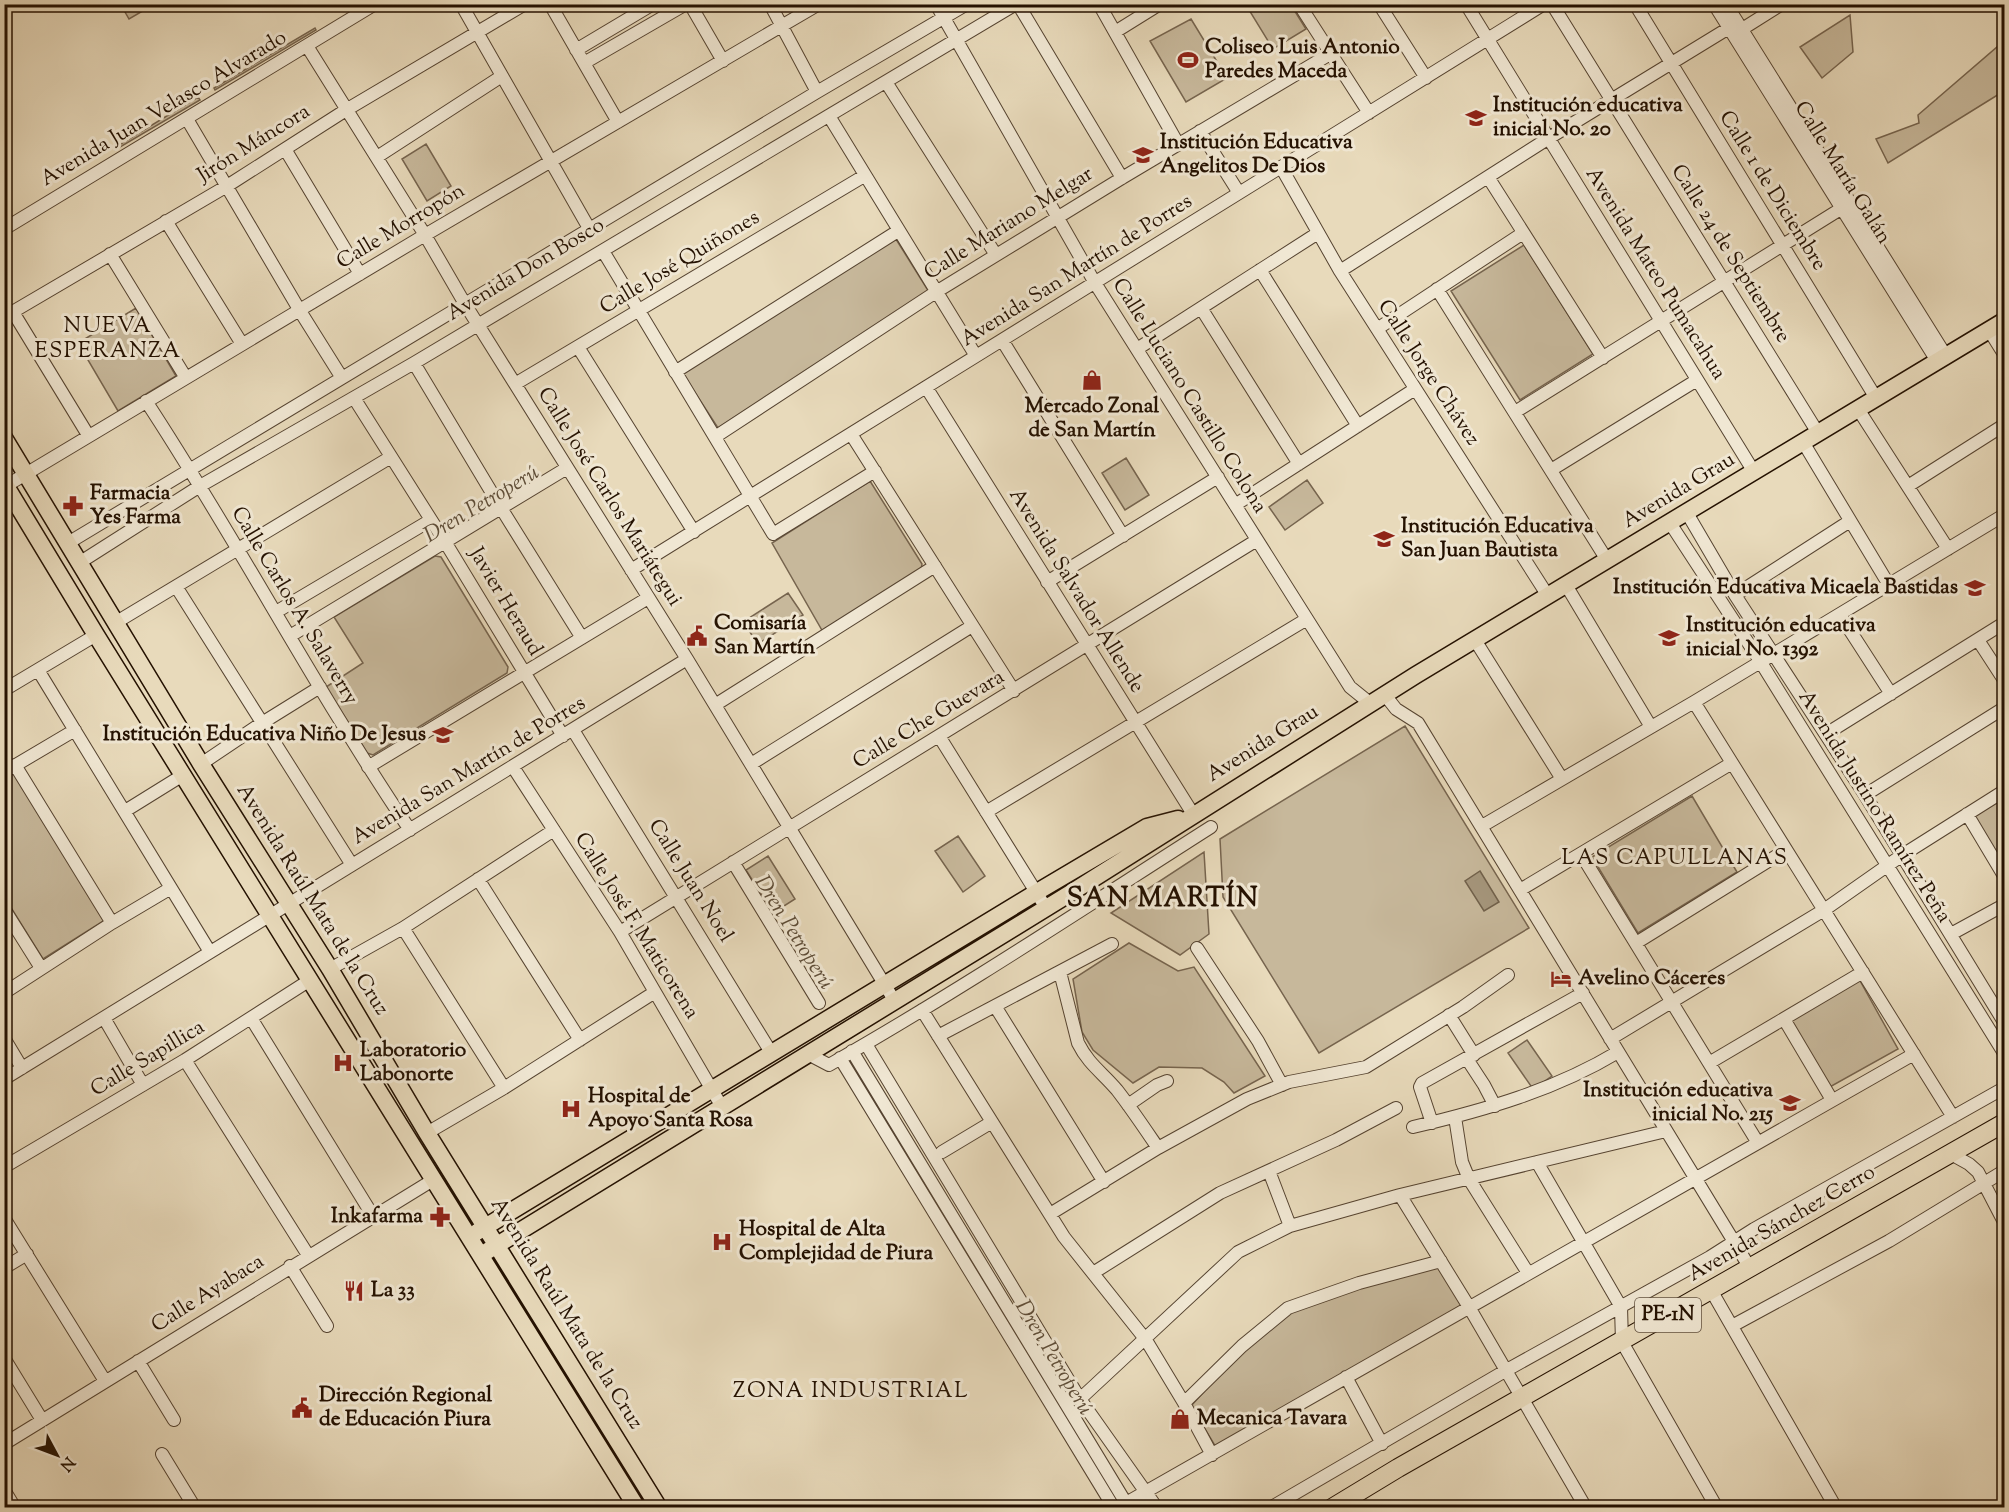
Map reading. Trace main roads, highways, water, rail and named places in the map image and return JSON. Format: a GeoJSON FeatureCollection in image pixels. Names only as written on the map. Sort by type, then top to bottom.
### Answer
{"type":"FeatureCollection","features":[{"type":"Feature","properties":{"kind":"highway","name":"Avenida Sánchez Cerro"},"geometry":{"type":"LineString","coordinates":[[1332,1508],[1355,1502],[1521,1398],[1623,1342],[2004,1123]]}},
{"type":"Feature","properties":{"kind":"main road","name":"Avenida Grau"},"geometry":{"type":"LineString","coordinates":[[481,1255],[1046,908],[1378,699],[2004,321]]}},
{"type":"Feature","properties":{"kind":"main road","name":"Avenida Raúl Mata de la Cruz"},"geometry":{"type":"LineString","coordinates":[[4,438],[201,764],[330,969],[427,1132],[659,1508]]}},
{"type":"Feature","properties":{"kind":"main road","name":"Avenida Raúl Mata de la Cruz"},"geometry":{"type":"LineString","coordinates":[[5,485],[637,1508]]}},
{"type":"Feature","properties":{"kind":"main road","name":"Avenida Don Bosco"},"geometry":{"type":"LineString","coordinates":[[48,554],[68,543]]}},
{"type":"Feature","properties":{"kind":"main road","name":"Avenida Don Bosco"},"geometry":{"type":"LineString","coordinates":[[60,575],[79,563]]}},
{"type":"Feature","properties":{"kind":"main road","name":"Avenida Grau"},"geometry":{"type":"LineString","coordinates":[[469,1237],[1147,827],[1193,814]]}},
{"type":"Feature","properties":{"kind":"place","name":"Coliseo Luis Antonio Paredes Maceda"},"geometry":{"type":"Point","coordinates":[1188,60]}},
{"type":"Feature","properties":{"kind":"place","name":"Institución educativa inicial No. 20"},"geometry":{"type":"Point","coordinates":[1476,118]}},
{"type":"Feature","properties":{"kind":"place","name":"Institución Educativa Angelitos De Dios"},"geometry":{"type":"Point","coordinates":[1143,155]}},
{"type":"Feature","properties":{"kind":"place","name":"Mercado Zonal de San Martín"},"geometry":{"type":"Point","coordinates":[1092,380]}},
{"type":"Feature","properties":{"kind":"place","name":"Farmacia Yes Farma"},"geometry":{"type":"Point","coordinates":[73,506]}},
{"type":"Feature","properties":{"kind":"place","name":"Institución Educativa San Juan Bautista"},"geometry":{"type":"Point","coordinates":[1384,539]}},
{"type":"Feature","properties":{"kind":"place","name":"Institución Educativa Micaela Bastidas"},"geometry":{"type":"Point","coordinates":[1975,588]}},
{"type":"Feature","properties":{"kind":"place","name":"Comisaría San Martín"},"geometry":{"type":"Point","coordinates":[697,636]}},
{"type":"Feature","properties":{"kind":"place","name":"Institución educativa inicial No. 1392"},"geometry":{"type":"Point","coordinates":[1669,638]}},
{"type":"Feature","properties":{"kind":"place","name":"Institución Educativa Niño De Jesus"},"geometry":{"type":"Point","coordinates":[443,735]}},
{"type":"Feature","properties":{"kind":"place","name":"Avelino Cáceres"},"geometry":{"type":"Point","coordinates":[1561,979]}},
{"type":"Feature","properties":{"kind":"place","name":"Laboratorio Labonorte"},"geometry":{"type":"Point","coordinates":[343,1063]}},
{"type":"Feature","properties":{"kind":"place","name":"Institución educativa inicial No. 215"},"geometry":{"type":"Point","coordinates":[1790,1103]}},
{"type":"Feature","properties":{"kind":"place","name":"Hospital de Apoyo Santa Rosa"},"geometry":{"type":"Point","coordinates":[571,1109]}},
{"type":"Feature","properties":{"kind":"place","name":"Inkafarma"},"geometry":{"type":"Point","coordinates":[440,1217]}},
{"type":"Feature","properties":{"kind":"place","name":"Hospital de Alta Complejidad de Piura"},"geometry":{"type":"Point","coordinates":[722,1242]}},
{"type":"Feature","properties":{"kind":"place","name":"La 33"},"geometry":{"type":"Point","coordinates":[354,1291]}},
{"type":"Feature","properties":{"kind":"place","name":"Dirección Regional de Educación Piura"},"geometry":{"type":"Point","coordinates":[302,1408]}},
{"type":"Feature","properties":{"kind":"place","name":"Mecanica Tavara"},"geometry":{"type":"Point","coordinates":[1180,1419]}},
{"type":"Feature","properties":{"kind":"district","name":"NUEVA ESPERANZA"},"geometry":{"type":"Point","coordinates":[108,340]}},
{"type":"Feature","properties":{"kind":"district","name":"LAS CAPULLANAS"},"geometry":{"type":"Point","coordinates":[1675,859]}},
{"type":"Feature","properties":{"kind":"district","name":"SAN MARTÍN"},"geometry":{"type":"Point","coordinates":[1163,899]}},
{"type":"Feature","properties":{"kind":"district","name":"ZONA INDUSTRIAL"},"geometry":{"type":"Point","coordinates":[851,1392]}},
{"type":"Feature","properties":{"kind":"water label","name":"Dren Petroperú"},"geometry":{"type":"Point","coordinates":[482,505]}},
{"type":"Feature","properties":{"kind":"water label","name":"Dren Petroperú"},"geometry":{"type":"Point","coordinates":[793,933]}},
{"type":"Feature","properties":{"kind":"water label","name":"Dren Petroperú"},"geometry":{"type":"Point","coordinates":[1053,1358]}}]}
